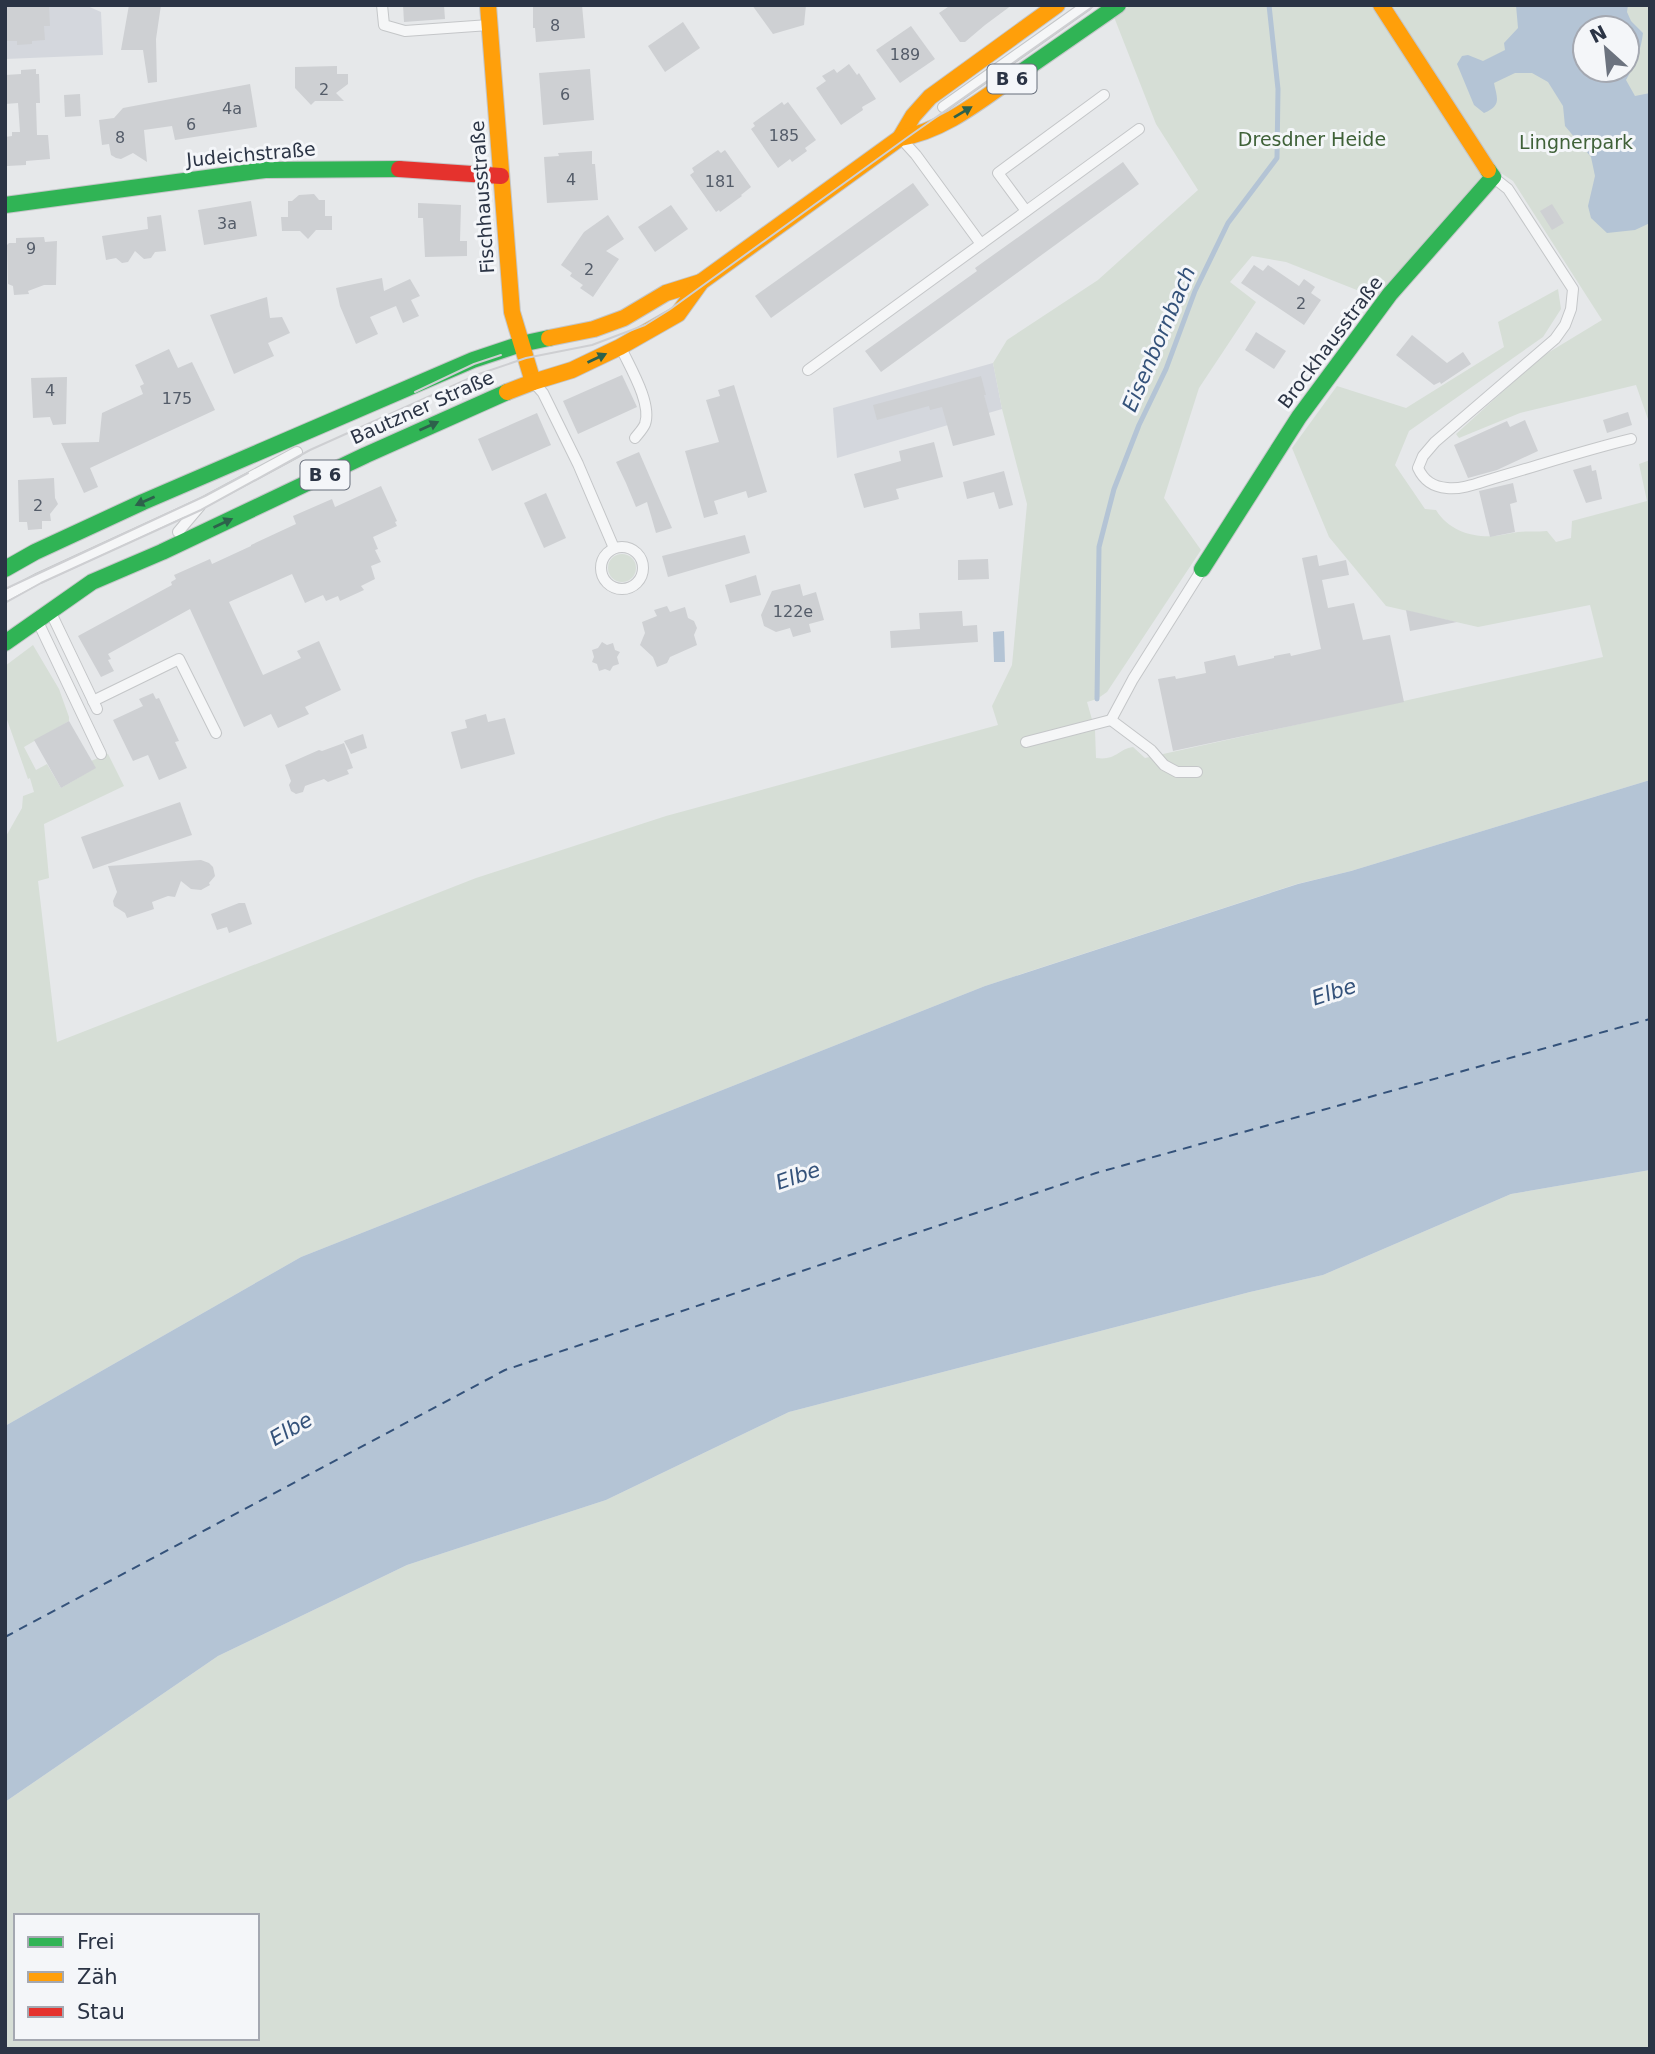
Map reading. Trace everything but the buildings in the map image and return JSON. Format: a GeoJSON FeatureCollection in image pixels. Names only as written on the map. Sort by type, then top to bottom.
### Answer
{"type":"FeatureCollection","features":[{"type":"Feature","properties":{"kind":"main road","name":"Fischhausstraße"},"geometry":{"type":"LineString","coordinates":[[488,5],[512,312],[533,382]]}},
{"type":"Feature","properties":{"kind":"main road","name":"Bautzner Straße"},"geometry":{"type":"LineString","coordinates":[[901,138],[913,113],[930,97],[1057,5]]}},
{"type":"Feature","properties":{"kind":"main road","name":"Bautzner Straße"},"geometry":{"type":"LineString","coordinates":[[5,569],[34,552],[237,461],[302,442],[473,360],[594,329],[624,318],[666,293],[701,282],[901,138],[919,135],[963,113],[1118,5]]}},
{"type":"Feature","properties":{"kind":"main road"},"geometry":{"type":"LineString","coordinates":[[1381,5],[1493,177]]}},
{"type":"Feature","properties":{"kind":"main road","name":"Judeichstraße"},"geometry":{"type":"LineString","coordinates":[[5,205],[265,170],[384,168],[501,176]]}},
{"type":"Feature","properties":{"kind":"main road","name":"Brockhausstraße"},"geometry":{"type":"LineString","coordinates":[[1202,569],[1299,417],[1390,294],[1493,177]]}},
{"type":"Feature","properties":{"kind":"main road","name":"Bautzner Straße"},"geometry":{"type":"LineString","coordinates":[[5,643],[92,582],[162,552],[375,451],[533,382],[572,370],[620,347],[678,314],[701,282]]}},
{"type":"Feature","properties":{"kind":"main road"},"geometry":{"type":"LineString","coordinates":[[5,623],[92,582]]}},
{"type":"Feature","properties":{"kind":"lane"},"geometry":{"type":"LineString","coordinates":[[382,5],[384,25],[405,31],[490,25]]}},
{"type":"Feature","properties":{"kind":"lane"},"geometry":{"type":"LineString","coordinates":[[933,114],[1087,5]]}},
{"type":"Feature","properties":{"kind":"lane"},"geometry":{"type":"LineString","coordinates":[[1026,211],[998,173],[1104,95]]}},
{"type":"Feature","properties":{"kind":"lane"},"geometry":{"type":"LineString","coordinates":[[922,122],[901,138],[981,244]]}},
{"type":"Feature","properties":{"kind":"lane"},"geometry":{"type":"LineString","coordinates":[[808,370],[1139,129]]}},
{"type":"Feature","properties":{"kind":"lane"},"geometry":{"type":"LineString","coordinates":[[1493,177],[1508,189],[1573,289],[1571,309],[1565,325],[1555,339],[1435,442],[1423,456],[1418,468],[1428,482],[1450,489],[1631,439]]}},
{"type":"Feature","properties":{"kind":"lane"},"geometry":{"type":"LineString","coordinates":[[673,301],[701,282]]}},
{"type":"Feature","properties":{"kind":"lane"},"geometry":{"type":"LineString","coordinates":[[575,344],[647,317]]}},
{"type":"Feature","properties":{"kind":"lane"},"geometry":{"type":"LineString","coordinates":[[620,347],[645,405],[645,423],[635,438]]}},
{"type":"Feature","properties":{"kind":"lane"},"geometry":{"type":"LineString","coordinates":[[453,380],[523,349],[551,349]]}},
{"type":"Feature","properties":{"kind":"lane"},"geometry":{"type":"LineString","coordinates":[[533,382],[543,393],[578,464],[614,548]]}},
{"type":"Feature","properties":{"kind":"lane"},"geometry":{"type":"LineString","coordinates":[[6,595],[202,503],[265,469],[302,442]]}},
{"type":"Feature","properties":{"kind":"lane"},"geometry":{"type":"LineString","coordinates":[[162,552],[202,503]]}},
{"type":"Feature","properties":{"kind":"lane"},"geometry":{"type":"LineString","coordinates":[[628,547],[640,556],[644,570],[642,577],[632,587],[618,589],[607,583],[603,577],[601,564],[608,552],[614,548],[628,547]]}},
{"type":"Feature","properties":{"kind":"lane","name":"Brockhausstraße"},"geometry":{"type":"LineString","coordinates":[[1111,720],[1133,679],[1202,569]]}},
{"type":"Feature","properties":{"kind":"lane"},"geometry":{"type":"LineString","coordinates":[[43,616],[95,705],[179,659],[216,733]]}},
{"type":"Feature","properties":{"kind":"lane"},"geometry":{"type":"LineString","coordinates":[[43,616],[101,754]]}},
{"type":"Feature","properties":{"kind":"lane"},"geometry":{"type":"LineString","coordinates":[[1026,742],[1111,720],[1151,750],[1164,765],[1177,772],[1197,772]]}},
{"type":"Feature","properties":{"kind":"shaded area"},"geometry":{"type":"Polygon","coordinates":[[[5,5],[85,5],[101,12],[103,55],[5,59],[5,5]]]}},
{"type":"Feature","properties":{"kind":"shaded area"},"geometry":{"type":"Polygon","coordinates":[[[993,363],[1002,409],[837,458],[833,408],[993,363]]]}},
{"type":"Feature","properties":{"kind":"green space","name":"Dresdner Heide"},"geometry":{"type":"Polygon","coordinates":[[[1131,5],[1373,5],[1483,175],[1377,298],[1286,262],[1252,256],[1230,282],[1256,302],[1199,388],[1164,498],[1201,550],[1107,692],[1087,702],[1095,730],[1096,758],[1108,758],[1133,747],[1145,758],[1603,657],[1590,605],[1478,627],[1386,606],[1329,537],[1292,448],[1337,386],[1406,408],[1504,347],[1498,322],[1558,289],[1561,309],[1543,337],[1409,431],[1395,465],[1425,509],[1436,510],[1448,523],[1462,532],[1496,536],[1547,531],[1556,542],[1571,538],[1572,521],[1647,501],[1639,464],[1650,460],[1650,780],[1351,871],[1297,884],[985,986],[301,1257],[5,1426],[5,838],[22,808],[23,796],[34,792],[5,714],[5,666],[33,645],[59,689],[69,717],[69,721],[24,747],[36,770],[47,764],[61,788],[95,768],[91,761],[108,754],[124,786],[44,824],[49,878],[38,881],[57,1042],[476,878],[666,816],[998,725],[992,706],[1012,665],[1027,504],[993,363],[1007,340],[1098,280],[1198,190],[1156,124],[1114,17],[1131,5]]]}},
{"type":"Feature","properties":{"kind":"green space","name":"Lingnerpark"},"geometry":{"type":"Polygon","coordinates":[[[1392,5],[1650,5],[1650,425],[1636,385],[1520,413],[1459,438],[1456,434],[1541,357],[1602,320],[1513,181],[1495,169],[1392,5]]]}},
{"type":"Feature","properties":{"kind":"green space"},"geometry":{"type":"Polygon","coordinates":[[[622,554],[632,558],[636,568],[632,578],[622,582],[612,578],[608,568],[612,558],[622,554]]]}},
{"type":"Feature","properties":{"kind":"green space"},"geometry":{"type":"Polygon","coordinates":[[[1650,1170],[1650,2049],[5,2049],[5,1802],[218,1656],[407,1565],[606,1500],[789,1412],[1323,1275],[1511,1194],[1650,1170]]]}},
{"type":"Feature","properties":{"kind":"water"},"geometry":{"type":"Polygon","coordinates":[[[1516,5],[1628,5],[1628,14],[1571,14],[1571,84],[1628,84],[1635,96],[1650,93],[1650,223],[1635,230],[1607,233],[1591,218],[1588,206],[1595,176],[1591,157],[1565,126],[1563,106],[1548,82],[1532,73],[1515,73],[1494,83],[1497,101],[1494,107],[1484,113],[1474,105],[1457,64],[1462,56],[1468,55],[1483,61],[1505,50],[1504,43],[1518,28],[1516,5]]]}},
{"type":"Feature","properties":{"kind":"water"},"geometry":{"type":"Polygon","coordinates":[[[1004,631],[1005,662],[994,662],[993,632],[1004,631]]]}},
{"type":"Feature","properties":{"kind":"water","name":"Elbe"},"geometry":{"type":"Polygon","coordinates":[[[1650,780],[1650,1170],[1511,1194],[1323,1275],[789,1412],[606,1500],[407,1565],[218,1656],[5,1802],[5,1426],[301,1257],[985,986],[1298,884],[1351,871],[1650,780]]]}},
{"type":"Feature","properties":{"kind":"waterway","name":"Eisenbornbach"},"geometry":{"type":"LineString","coordinates":[[1097,699],[1099,547],[1114,489],[1139,425],[1166,369],[1195,291],[1228,223],[1277,158],[1278,89],[1269,5]]}},
{"type":"Feature","properties":{"kind":"ferry route"},"geometry":{"type":"LineString","coordinates":[[5,1637],[505,1370],[1096,1173],[1650,1019]]}},
{"type":"Feature","properties":{"kind":"tram line"},"geometry":{"type":"LineString","coordinates":[[5,603],[41,583],[201,510],[310,450],[479,374],[526,358],[592,345],[645,325],[1095,5]]}},
{"type":"Feature","properties":{"kind":"tram line"},"geometry":{"type":"LineString","coordinates":[[415,392],[474,364],[501,355]]}},
{"type":"Feature","properties":{"kind":"tram line"},"geometry":{"type":"LineString","coordinates":[[5,589],[205,496],[248,473]]}},
{"type":"Feature","properties":{"kind":"traffic: fast"},"geometry":{"type":"LineString","coordinates":[[1017,75],[1118,5]]}},
{"type":"Feature","properties":{"kind":"traffic: fast"},"geometry":{"type":"LineString","coordinates":[[5,205],[265,170],[399,169]]}},
{"type":"Feature","properties":{"kind":"traffic: fast"},"geometry":{"type":"LineString","coordinates":[[1202,569],[1299,417],[1390,294],[1493,177],[1488,170]]}},
{"type":"Feature","properties":{"kind":"traffic: fast"},"geometry":{"type":"LineString","coordinates":[[5,569],[35,552],[143,502],[473,360],[549,338]]}},
{"type":"Feature","properties":{"kind":"traffic: fast"},"geometry":{"type":"LineString","coordinates":[[5,643],[92,582],[507,392]]}},
{"type":"Feature","properties":{"kind":"traffic: slow"},"geometry":{"type":"LineString","coordinates":[[488,5],[512,312],[533,382]]}},
{"type":"Feature","properties":{"kind":"traffic: slow"},"geometry":{"type":"LineString","coordinates":[[900,138],[913,116],[930,97],[1057,5]]}},
{"type":"Feature","properties":{"kind":"traffic: slow"},"geometry":{"type":"LineString","coordinates":[[1381,5],[1488,170]]}},
{"type":"Feature","properties":{"kind":"traffic: slow"},"geometry":{"type":"LineString","coordinates":[[507,392],[572,370],[678,314],[701,282],[900,138],[947,122],[1017,75]]}},
{"type":"Feature","properties":{"kind":"traffic: slow"},"geometry":{"type":"LineString","coordinates":[[549,338],[594,329],[624,318],[666,293],[701,282]]}},
{"type":"Feature","properties":{"kind":"traffic: jam"},"geometry":{"type":"LineString","coordinates":[[399,169],[501,176]]}}]}
